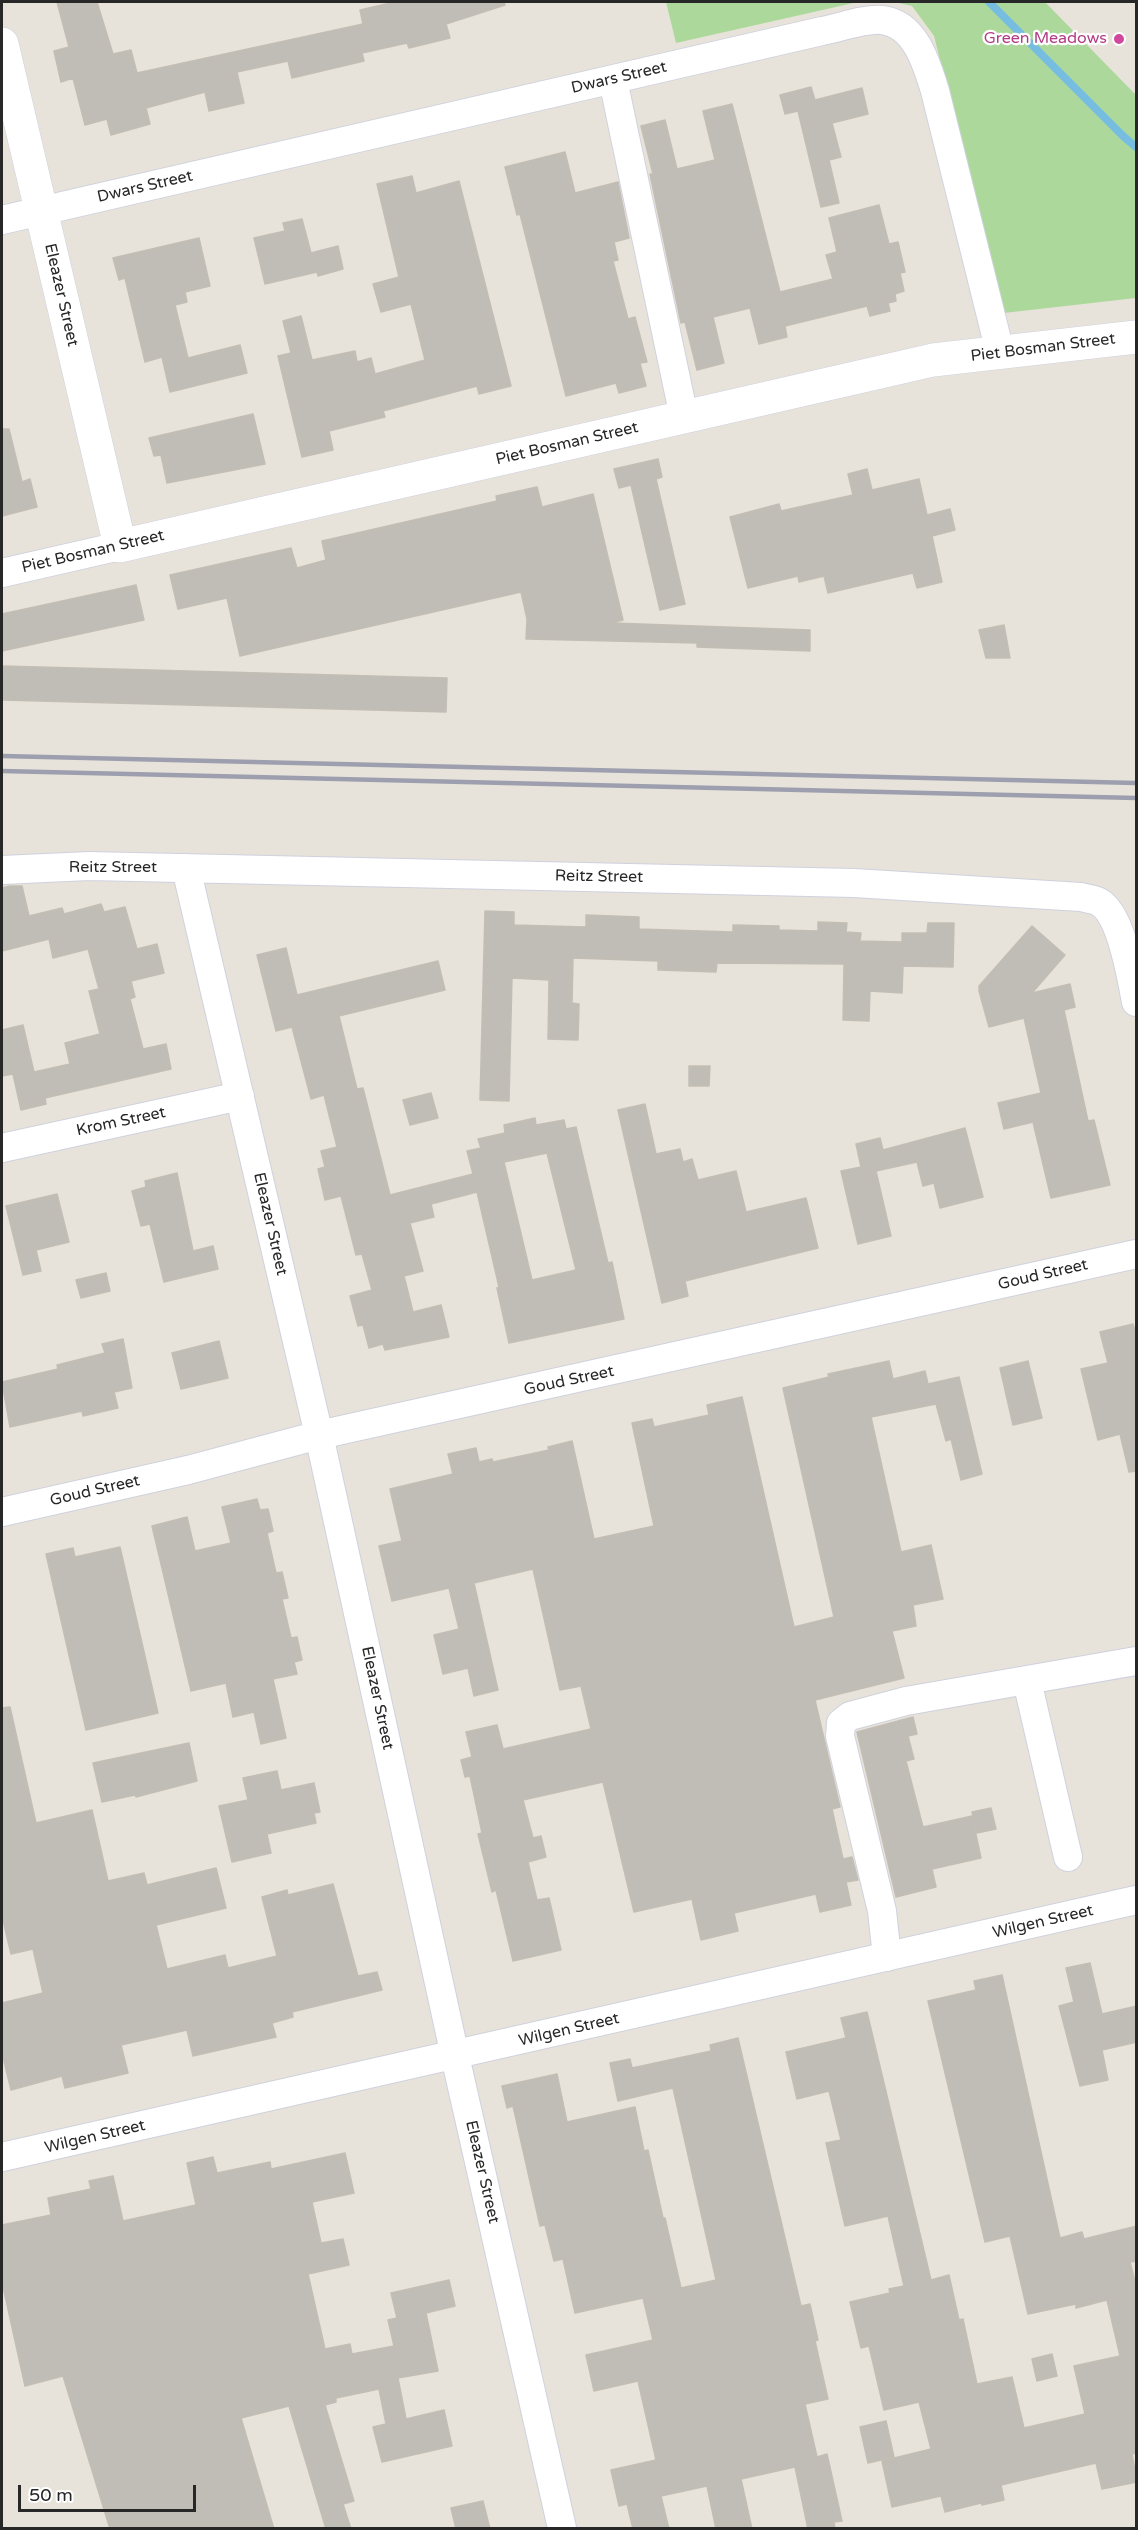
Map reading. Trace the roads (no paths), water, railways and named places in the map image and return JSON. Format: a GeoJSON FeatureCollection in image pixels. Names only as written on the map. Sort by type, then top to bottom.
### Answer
{"type":"FeatureCollection","features":[{"type":"Feature","properties":{"kind":"street","name":"Dwars Street"},"geometry":{"type":"LineString","coordinates":[[2,220],[858,23],[882,20],[897,25],[924,54],[1000,352]]}},
{"type":"Feature","properties":{"kind":"street","name":"Eleazer Street"},"geometry":{"type":"LineString","coordinates":[[2,44],[120,546]]}},
{"type":"Feature","properties":{"kind":"street"},"geometry":{"type":"LineString","coordinates":[[613,80],[684,417]]}},
{"type":"Feature","properties":{"kind":"street","name":"Piet Bosman Street"},"geometry":{"type":"LineString","coordinates":[[2,573],[933,360],[1137,337]]}},
{"type":"Feature","properties":{"kind":"street","name":"Reitz Street"},"geometry":{"type":"LineString","coordinates":[[2,870],[89,866],[854,883],[1081,897],[1100,903],[1112,917],[1123,944],[1135,995]]}},
{"type":"Feature","properties":{"kind":"street","name":"Eleazer Street"},"geometry":{"type":"LineString","coordinates":[[186,868],[319,1436],[562,2529]]}},
{"type":"Feature","properties":{"kind":"street","name":"Krom Street"},"geometry":{"type":"LineString","coordinates":[[2,1148],[240,1096]]}},
{"type":"Feature","properties":{"kind":"street","name":"Goud Street"},"geometry":{"type":"LineString","coordinates":[[2,1512],[188,1470],[319,1436],[1137,1254]]}},
{"type":"Feature","properties":{"kind":"street"},"geometry":{"type":"LineString","coordinates":[[887,1957],[882,1911],[840,1736],[841,1723],[850,1716],[906,1701],[1137,1661]]}},
{"type":"Feature","properties":{"kind":"street"},"geometry":{"type":"LineString","coordinates":[[1027,1681],[1068,1857]]}},
{"type":"Feature","properties":{"kind":"street","name":"Wilgen Street"},"geometry":{"type":"LineString","coordinates":[[2,2157],[1137,1900]]}},
{"type":"Feature","properties":{"kind":"waterway"},"geometry":{"type":"LineString","coordinates":[[989,2],[1136,147]]}},
{"type":"Feature","properties":{"kind":"railway"},"geometry":{"type":"LineString","coordinates":[[2,756],[1136,783]]}},
{"type":"Feature","properties":{"kind":"railway"},"geometry":{"type":"LineString","coordinates":[[2,771],[1136,798]]}},
{"type":"Feature","properties":{"kind":"place","name":"Green Meadows"},"geometry":{"type":"Point","coordinates":[1119,39]}}]}
